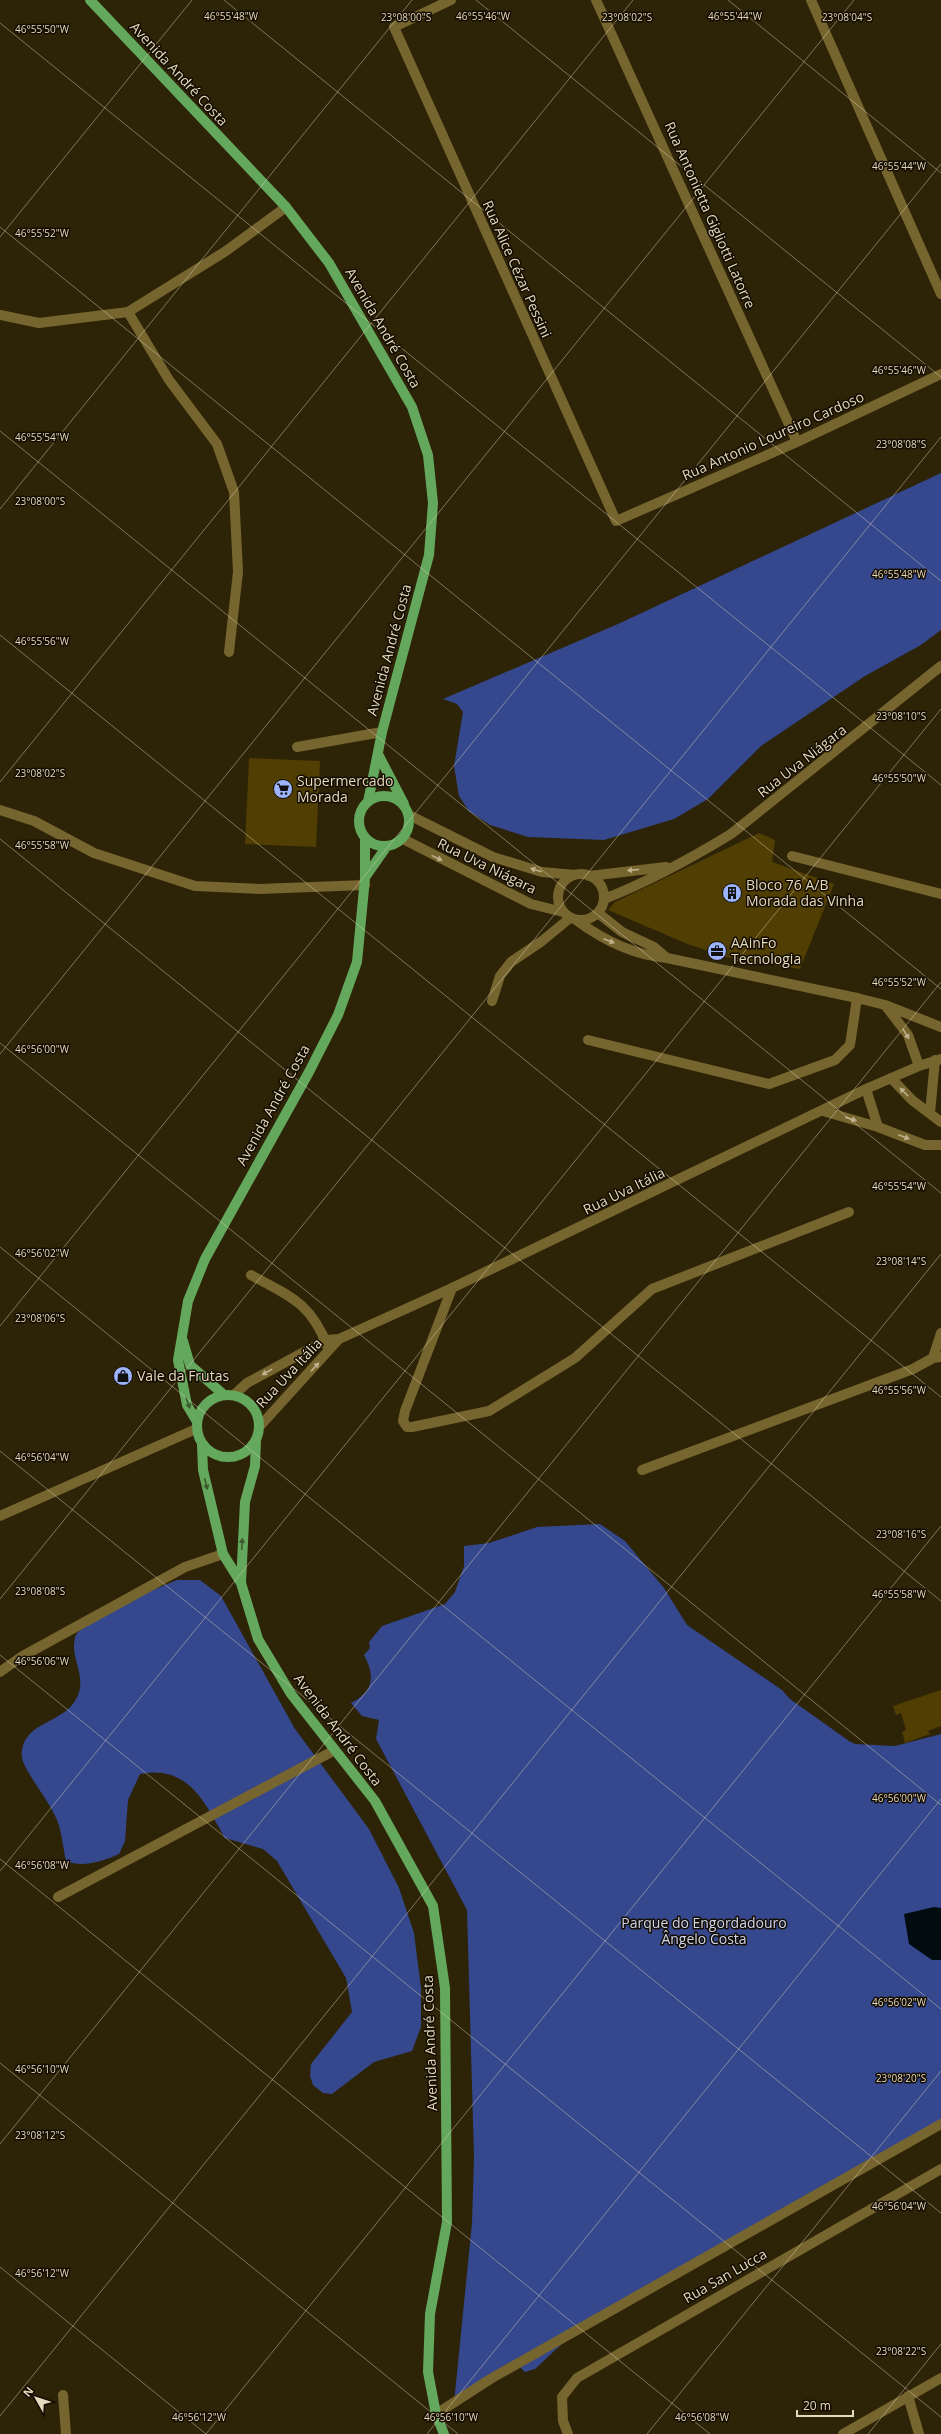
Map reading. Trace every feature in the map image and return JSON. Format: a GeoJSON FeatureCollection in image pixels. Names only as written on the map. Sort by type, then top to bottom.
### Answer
{"type":"FeatureCollection","features":[{"type":"Feature","properties":{"kind":"main road","name":"Avenida André Costa"},"geometry":{"type":"LineString","coordinates":[[90,0],[286,207],[329,263],[375,340],[412,407],[428,455],[433,503],[429,555],[382,732],[368,802]]}},
{"type":"Feature","properties":{"kind":"main road"},"geometry":{"type":"LineString","coordinates":[[378,754],[408,811],[410,823],[403,839],[388,846],[375,845],[365,837],[359,823],[360,816],[368,802],[384,796],[400,801],[408,811]]}},
{"type":"Feature","properties":{"kind":"main road","name":"Avenida André Costa"},"geometry":{"type":"LineString","coordinates":[[196,1425],[187,1405],[178,1360],[188,1301],[205,1259],[309,1072],[338,1015],[356,962],[365,881],[365,837]]}},
{"type":"Feature","properties":{"kind":"main road","name":"Avenida André Costa"},"geometry":{"type":"LineString","coordinates":[[365,881],[388,846]]}},
{"type":"Feature","properties":{"kind":"main road","name":"Avenida André Costa"},"geometry":{"type":"LineString","coordinates":[[182,1338],[190,1365],[229,1395]]}},
{"type":"Feature","properties":{"kind":"main road"},"geometry":{"type":"LineString","coordinates":[[229,1395],[245,1399],[253,1406],[258,1416],[260,1426],[256,1440],[246,1453],[230,1458],[214,1455],[202,1445],[196,1425],[202,1408],[212,1399],[229,1395]]}},
{"type":"Feature","properties":{"kind":"main road","name":"Avenida André Costa"},"geometry":{"type":"LineString","coordinates":[[241,1583],[245,1502],[255,1466],[256,1440]]}},
{"type":"Feature","properties":{"kind":"main road","name":"Avenida André Costa"},"geometry":{"type":"LineString","coordinates":[[202,1445],[203,1470],[223,1554],[241,1583],[258,1639],[291,1694],[375,1801],[432,1906],[445,1988],[448,2222],[430,2314],[428,2372],[436,2414],[444,2434]]}},
{"type":"Feature","properties":{"kind":"street","name":"Rua Alice Cézar Pessini"},"geometry":{"type":"LineString","coordinates":[[451,0],[394,27],[616,521]]}},
{"type":"Feature","properties":{"kind":"street","name":"Rua Antonietta Gigliotti Latorre"},"geometry":{"type":"LineString","coordinates":[[596,0],[797,442]]}},
{"type":"Feature","properties":{"kind":"street"},"geometry":{"type":"LineString","coordinates":[[811,0],[941,294]]}},
{"type":"Feature","properties":{"kind":"street"},"geometry":{"type":"LineString","coordinates":[[0,315],[39,323],[128,312],[226,251],[286,207]]}},
{"type":"Feature","properties":{"kind":"street"},"geometry":{"type":"LineString","coordinates":[[128,312],[169,380],[217,444],[234,492],[238,572],[229,652]]}},
{"type":"Feature","properties":{"kind":"street","name":"Rua Antonio Loureiro Cardoso"},"geometry":{"type":"LineString","coordinates":[[616,521],[797,442],[941,374]]}},
{"type":"Feature","properties":{"kind":"street","name":"Rua Uva Niágara"},"geometry":{"type":"LineString","coordinates":[[604,899],[626,890],[697,855],[730,834],[941,666]]}},
{"type":"Feature","properties":{"kind":"street"},"geometry":{"type":"LineString","coordinates":[[297,747],[382,732]]}},
{"type":"Feature","properties":{"kind":"street"},"geometry":{"type":"LineString","coordinates":[[0,810],[34,821],[94,853],[195,886],[259,889],[365,881]]}},
{"type":"Feature","properties":{"kind":"street","name":"Rua Uva Niágara"},"geometry":{"type":"LineString","coordinates":[[408,811],[492,857],[542,872],[575,875]]}},
{"type":"Feature","properties":{"kind":"street","name":"Rua Uva Niágara"},"geometry":{"type":"LineString","coordinates":[[403,839],[531,904],[570,917]]}},
{"type":"Feature","properties":{"kind":"street"},"geometry":{"type":"LineString","coordinates":[[792,856],[941,894]]}},
{"type":"Feature","properties":{"kind":"street","name":"Rua Uva Niágara"},"geometry":{"type":"LineString","coordinates":[[589,876],[672,867]]}},
{"type":"Feature","properties":{"kind":"street"},"geometry":{"type":"LineString","coordinates":[[492,1001],[500,976],[511,962],[542,941],[570,917],[592,918],[598,913],[604,899],[600,885],[589,876],[575,875],[568,878],[559,890],[559,905],[570,917],[600,937],[648,956],[667,958],[885,1005],[941,1027]]}},
{"type":"Feature","properties":{"kind":"street"},"geometry":{"type":"LineString","coordinates":[[598,913],[622,932],[654,946],[667,958]]}},
{"type":"Feature","properties":{"kind":"street"},"geometry":{"type":"LineString","coordinates":[[588,1040],[769,1084],[835,1060],[850,1045],[857,998]]}},
{"type":"Feature","properties":{"kind":"street"},"geometry":{"type":"LineString","coordinates":[[885,1005],[908,1035],[919,1066]]}},
{"type":"Feature","properties":{"kind":"street"},"geometry":{"type":"LineString","coordinates":[[930,1113],[938,1060]]}},
{"type":"Feature","properties":{"kind":"street","name":"Rua Uva Itália"},"geometry":{"type":"LineString","coordinates":[[229,1395],[247,1383],[326,1340],[339,1339],[452,1288],[866,1089],[919,1066],[938,1060]]}},
{"type":"Feature","properties":{"kind":"street"},"geometry":{"type":"LineString","coordinates":[[891,1078],[912,1100],[941,1122]]}},
{"type":"Feature","properties":{"kind":"street"},"geometry":{"type":"LineString","coordinates":[[866,1089],[878,1127]]}},
{"type":"Feature","properties":{"kind":"street"},"geometry":{"type":"LineString","coordinates":[[823,1111],[878,1127],[925,1144],[941,1145]]}},
{"type":"Feature","properties":{"kind":"street"},"geometry":{"type":"LineString","coordinates":[[452,1288],[405,1410],[403,1421],[407,1427],[412,1428],[489,1411],[575,1358],[652,1289],[849,1212]]}},
{"type":"Feature","properties":{"kind":"street"},"geometry":{"type":"LineString","coordinates":[[251,1275],[297,1301],[318,1322],[330,1351]]}},
{"type":"Feature","properties":{"kind":"street"},"geometry":{"type":"LineString","coordinates":[[642,1470],[913,1369],[937,1358],[941,1333]]}},
{"type":"Feature","properties":{"kind":"street","name":"Rua Uva Itália"},"geometry":{"type":"LineString","coordinates":[[260,1426],[330,1351],[339,1339]]}},
{"type":"Feature","properties":{"kind":"street"},"geometry":{"type":"LineString","coordinates":[[0,1516],[196,1425]]}},
{"type":"Feature","properties":{"kind":"street"},"geometry":{"type":"LineString","coordinates":[[0,1672],[21,1657],[185,1567],[223,1554]]}},
{"type":"Feature","properties":{"kind":"street"},"geometry":{"type":"LineString","coordinates":[[58,1897],[335,1750]]}},
{"type":"Feature","properties":{"kind":"street"},"geometry":{"type":"LineString","coordinates":[[436,2414],[492,2378],[941,2124]]}},
{"type":"Feature","properties":{"kind":"street","name":"Rua San Lucca"},"geometry":{"type":"LineString","coordinates":[[568,2434],[563,2421],[562,2397],[577,2378],[939,2171]]}},
{"type":"Feature","properties":{"kind":"street"},"geometry":{"type":"LineString","coordinates":[[843,2434],[941,2378]]}},
{"type":"Feature","properties":{"kind":"street"},"geometry":{"type":"LineString","coordinates":[[63,2396],[66,2434]]}},
{"type":"Feature","properties":{"kind":"street"},"geometry":{"type":"LineString","coordinates":[[908,2396],[919,2434]]}},
{"type":"Feature","properties":{"kind":"green space"},"geometry":{"type":"Polygon","coordinates":[[[941,473],[941,630],[921,645],[865,676],[761,746],[708,799],[674,819],[604,840],[528,837],[490,825],[469,811],[459,796],[454,766],[463,712],[457,704],[443,699],[618,624],[941,473]]]}},
{"type":"Feature","properties":{"kind":"green space","name":"Parque do Engordadouro Ângelo Costa"},"geometry":{"type":"Polygon","coordinates":[[[600,1524],[625,1541],[664,1588],[687,1625],[782,1690],[790,1699],[849,1741],[855,1744],[895,1746],[941,1734],[941,2127],[566,2340],[535,2369],[525,2372],[519,2366],[454,2403],[472,2223],[474,2157],[467,1910],[376,1739],[379,1720],[362,1716],[351,1703],[364,1694],[370,1683],[370,1671],[364,1655],[370,1648],[369,1642],[382,1626],[445,1604],[455,1592],[464,1566],[464,1546],[489,1543],[537,1527],[600,1524]]]}},
{"type":"Feature","properties":{"kind":"green space"},"geometry":{"type":"Polygon","coordinates":[[[177,1580],[200,1580],[221,1596],[295,1729],[369,1829],[399,1888],[414,1933],[421,1988],[421,2027],[412,2051],[374,2062],[332,2094],[323,2093],[313,2085],[310,2076],[311,2064],[352,2012],[346,1978],[277,1861],[263,1849],[225,1838],[210,1812],[193,1789],[183,1781],[171,1775],[157,1772],[140,1774],[128,1800],[125,1841],[119,1854],[107,1859],[86,1864],[66,1861],[57,1820],[28,1772],[23,1760],[22,1750],[29,1735],[43,1724],[66,1711],[78,1696],[80,1679],[74,1646],[75,1638],[80,1630],[104,1613],[177,1580]]]}},
{"type":"Feature","properties":{"kind":"shaded area"},"geometry":{"type":"Polygon","coordinates":[[[934,1907],[941,1908],[941,1960],[932,1960],[909,1944],[904,1914],[934,1907]]]}},
{"type":"Feature","properties":{"kind":"building","name":"Supermercado Morada"},"geometry":{"type":"Polygon","coordinates":[[[249,758],[320,761],[316,847],[245,844],[249,758]]]}},
{"type":"Feature","properties":{"kind":"building","name":"Bloco 76 A/B Morada das Vinha"},"geometry":{"type":"Polygon","coordinates":[[[759,833],[775,840],[772,862],[834,884],[800,969],[725,957],[685,943],[608,910],[615,902],[759,833]]]}},
{"type":"Feature","properties":{"kind":"building"},"geometry":{"type":"Polygon","coordinates":[[[941,1690],[941,1726],[928,1731],[930,1734],[905,1743],[902,1732],[906,1730],[901,1713],[896,1715],[893,1706],[941,1690]]]}},
{"type":"Feature","properties":{"kind":"place","name":"Supermercado Morada"},"geometry":{"type":"Point","coordinates":[283,789]}},
{"type":"Feature","properties":{"kind":"place","name":"Bloco 76 A/B Morada das Vinha"},"geometry":{"type":"Point","coordinates":[732,893]}},
{"type":"Feature","properties":{"kind":"place","name":"AAinFo Tecnologia"},"geometry":{"type":"Point","coordinates":[717,951]}},
{"type":"Feature","properties":{"kind":"place","name":"Vale da Frutas"},"geometry":{"type":"Point","coordinates":[123,1376]}}]}
